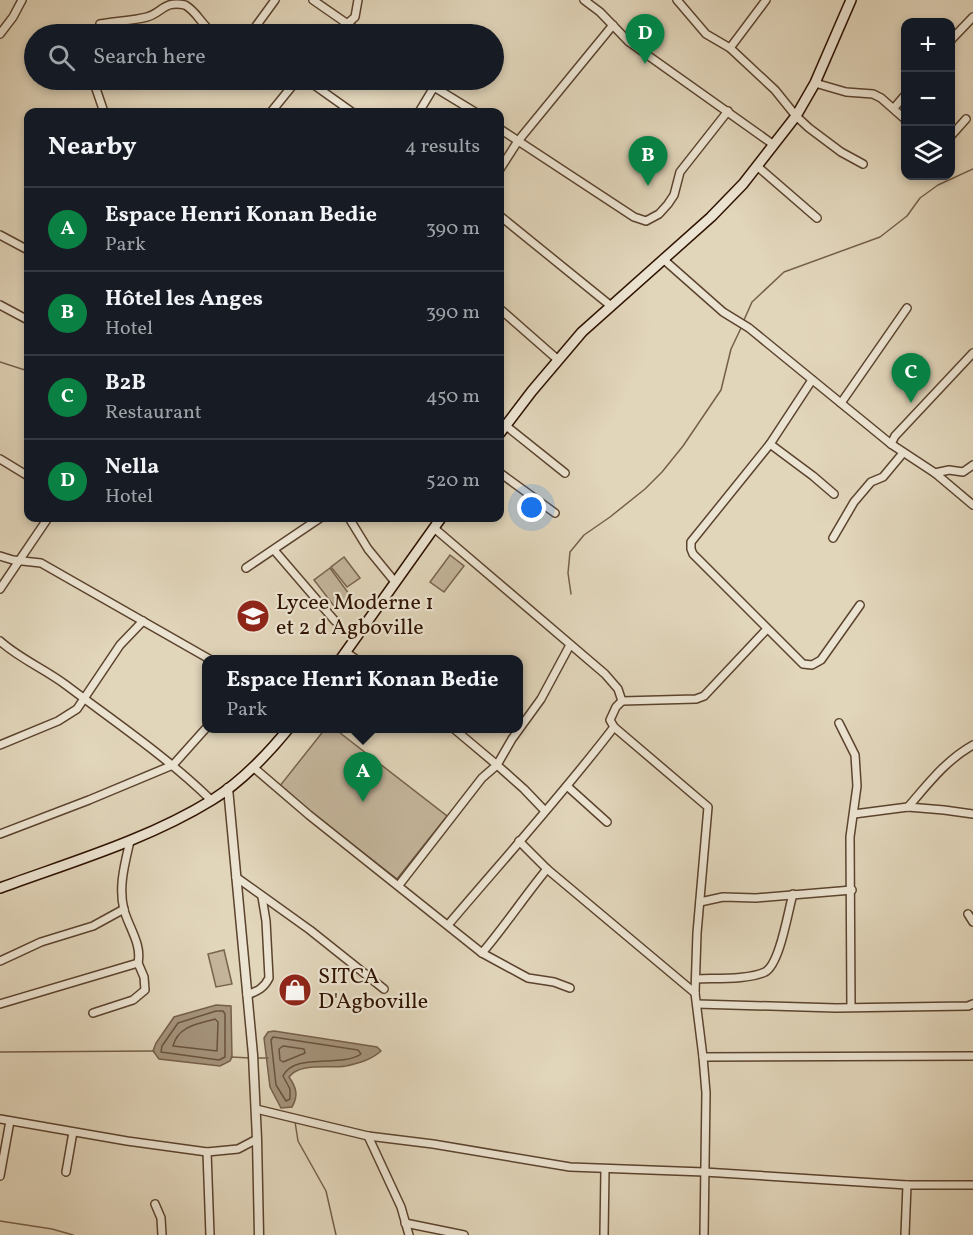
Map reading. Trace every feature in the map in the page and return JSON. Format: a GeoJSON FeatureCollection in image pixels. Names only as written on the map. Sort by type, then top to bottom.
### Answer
{"type":"FeatureCollection","features":[{"type":"Feature","properties":{"kind":"main road"},"geometry":{"type":"LineString","coordinates":[[504,423],[582,332],[711,217],[743,184],[796,116],[815,83],[851,0]]}},
{"type":"Feature","properties":{"kind":"main road"},"geometry":{"type":"LineString","coordinates":[[344,655],[438,522]]}},
{"type":"Feature","properties":{"kind":"main road"},"geometry":{"type":"LineString","coordinates":[[0,888],[130,841],[212,800],[253,767],[285,733]]}},
{"type":"Feature","properties":{"kind":"street"},"geometry":{"type":"LineString","coordinates":[[0,34],[22,0]]}},
{"type":"Feature","properties":{"kind":"street"},"geometry":{"type":"LineString","coordinates":[[258,24],[275,0]]}},
{"type":"Feature","properties":{"kind":"street"},"geometry":{"type":"LineString","coordinates":[[314,0],[347,24],[355,17],[358,0]]}},
{"type":"Feature","properties":{"kind":"street"},"geometry":{"type":"LineString","coordinates":[[584,0],[629,42],[774,145]]}},
{"type":"Feature","properties":{"kind":"street"},"geometry":{"type":"LineString","coordinates":[[677,0],[705,34],[730,48],[775,90],[796,116],[841,152],[862,164]]}},
{"type":"Feature","properties":{"kind":"street"},"geometry":{"type":"LineString","coordinates":[[730,48],[766,0]]}},
{"type":"Feature","properties":{"kind":"street"},"geometry":{"type":"LineString","coordinates":[[100,24],[149,16],[161,6],[175,2],[190,8],[202,24]]}},
{"type":"Feature","properties":{"kind":"street"},"geometry":{"type":"LineString","coordinates":[[955,37],[973,17]]}},
{"type":"Feature","properties":{"kind":"street"},"geometry":{"type":"LineString","coordinates":[[504,163],[518,141],[613,25]]}},
{"type":"Feature","properties":{"kind":"street"},"geometry":{"type":"LineString","coordinates":[[815,83],[846,92],[873,94],[901,115]]}},
{"type":"Feature","properties":{"kind":"street"},"geometry":{"type":"LineString","coordinates":[[96,90],[103,108]]}},
{"type":"Feature","properties":{"kind":"street"},"geometry":{"type":"LineString","coordinates":[[274,108],[289,90]]}},
{"type":"Feature","properties":{"kind":"street"},"geometry":{"type":"LineString","coordinates":[[321,90],[346,108]]}},
{"type":"Feature","properties":{"kind":"street"},"geometry":{"type":"LineString","coordinates":[[421,108],[432,90]]}},
{"type":"Feature","properties":{"kind":"street"},"geometry":{"type":"LineString","coordinates":[[439,90],[468,108]]}},
{"type":"Feature","properties":{"kind":"street"},"geometry":{"type":"LineString","coordinates":[[894,108],[901,100]]}},
{"type":"Feature","properties":{"kind":"street"},"geometry":{"type":"LineString","coordinates":[[504,132],[634,217],[646,221],[659,214],[668,204],[674,195],[680,172],[728,111]]}},
{"type":"Feature","properties":{"kind":"street"},"geometry":{"type":"LineString","coordinates":[[955,132],[966,119]]}},
{"type":"Feature","properties":{"kind":"street"},"geometry":{"type":"LineString","coordinates":[[757,166],[817,218]]}},
{"type":"Feature","properties":{"kind":"street"},"geometry":{"type":"LineString","coordinates":[[504,219],[611,306]]}},
{"type":"Feature","properties":{"kind":"street"},"geometry":{"type":"LineString","coordinates":[[0,235],[24,248]]}},
{"type":"Feature","properties":{"kind":"street"},"geometry":{"type":"LineString","coordinates":[[663,259],[723,312],[749,328],[891,444],[935,473],[973,505]]}},
{"type":"Feature","properties":{"kind":"street"},"geometry":{"type":"LineString","coordinates":[[0,305],[24,318]]}},
{"type":"Feature","properties":{"kind":"street"},"geometry":{"type":"LineString","coordinates":[[841,403],[907,308]]}},
{"type":"Feature","properties":{"kind":"street"},"geometry":{"type":"LineString","coordinates":[[504,313],[557,359]]}},
{"type":"Feature","properties":{"kind":"street"},"geometry":{"type":"LineString","coordinates":[[891,444],[901,429],[972,358]]}},
{"type":"Feature","properties":{"kind":"street"},"geometry":{"type":"LineString","coordinates":[[812,380],[770,444],[691,542],[691,549],[693,554],[803,664],[812,665],[821,660],[860,605]]}},
{"type":"Feature","properties":{"kind":"street"},"geometry":{"type":"LineString","coordinates":[[504,429],[566,473]]}},
{"type":"Feature","properties":{"kind":"street"},"geometry":{"type":"LineString","coordinates":[[770,444],[834,495]]}},
{"type":"Feature","properties":{"kind":"street"},"geometry":{"type":"LineString","coordinates":[[833,538],[854,501],[871,482],[882,477],[903,453]]}},
{"type":"Feature","properties":{"kind":"street"},"geometry":{"type":"LineString","coordinates":[[0,459],[24,474]]}},
{"type":"Feature","properties":{"kind":"street"},"geometry":{"type":"LineString","coordinates":[[935,473],[949,470],[963,472],[973,465]]}},
{"type":"Feature","properties":{"kind":"street"},"geometry":{"type":"LineString","coordinates":[[504,476],[555,513]]}},
{"type":"Feature","properties":{"kind":"street"},"geometry":{"type":"LineString","coordinates":[[0,589],[45,522]]}},
{"type":"Feature","properties":{"kind":"street"},"geometry":{"type":"LineString","coordinates":[[246,568],[313,522]]}},
{"type":"Feature","properties":{"kind":"street"},"geometry":{"type":"LineString","coordinates":[[351,522],[368,549],[395,582]]}},
{"type":"Feature","properties":{"kind":"street"},"geometry":{"type":"LineString","coordinates":[[434,528],[614,684],[622,701]]}},
{"type":"Feature","properties":{"kind":"street"},"geometry":{"type":"LineString","coordinates":[[274,550],[335,621]]}},
{"type":"Feature","properties":{"kind":"street"},"geometry":{"type":"LineString","coordinates":[[0,556],[18,561],[41,562],[202,655]]}},
{"type":"Feature","properties":{"kind":"street"},"geometry":{"type":"LineString","coordinates":[[0,745],[58,721],[77,709],[120,645],[143,621]]}},
{"type":"Feature","properties":{"kind":"street"},"geometry":{"type":"LineString","coordinates":[[704,1235],[704,1057],[695,993],[708,807],[614,727],[610,720],[616,707],[622,701],[696,699],[704,696],[767,629]]}},
{"type":"Feature","properties":{"kind":"street"},"geometry":{"type":"LineString","coordinates":[[0,641],[10,650],[64,684],[173,765],[212,800]]}},
{"type":"Feature","properties":{"kind":"street"},"geometry":{"type":"LineString","coordinates":[[523,724],[541,699],[570,645]]}},
{"type":"Feature","properties":{"kind":"street"},"geometry":{"type":"LineString","coordinates":[[838,723],[855,755],[857,786],[850,837],[851,1007]]}},
{"type":"Feature","properties":{"kind":"street"},"geometry":{"type":"LineString","coordinates":[[448,925],[545,811],[557,800],[614,727]]}},
{"type":"Feature","properties":{"kind":"street"},"geometry":{"type":"LineString","coordinates":[[0,834],[173,765],[202,733]]}},
{"type":"Feature","properties":{"kind":"street"},"geometry":{"type":"LineString","coordinates":[[458,733],[497,765],[545,811]]}},
{"type":"Feature","properties":{"kind":"street"},"geometry":{"type":"LineString","coordinates":[[399,885],[482,778],[497,765],[516,733]]}},
{"type":"Feature","properties":{"kind":"street"},"geometry":{"type":"LineString","coordinates":[[908,807],[958,753],[973,745]]}},
{"type":"Feature","properties":{"kind":"street"},"geometry":{"type":"LineString","coordinates":[[253,767],[309,815],[482,953],[528,978],[554,982],[570,988]]}},
{"type":"Feature","properties":{"kind":"street"},"geometry":{"type":"LineString","coordinates":[[567,786],[607,822]]}},
{"type":"Feature","properties":{"kind":"street"},"geometry":{"type":"LineString","coordinates":[[228,789],[256,1109],[259,1235]]}},
{"type":"Feature","properties":{"kind":"street"},"geometry":{"type":"LineString","coordinates":[[854,814],[908,807],[973,814]]}},
{"type":"Feature","properties":{"kind":"street"},"geometry":{"type":"LineString","coordinates":[[93,1013],[133,999],[145,990],[144,977],[138,963],[139,950],[124,909],[122,881],[130,841]]}},
{"type":"Feature","properties":{"kind":"street"},"geometry":{"type":"LineString","coordinates":[[519,842],[547,869],[695,993]]}},
{"type":"Feature","properties":{"kind":"street"},"geometry":{"type":"LineString","coordinates":[[482,953],[508,923],[517,905],[547,869]]}},
{"type":"Feature","properties":{"kind":"street"},"geometry":{"type":"LineString","coordinates":[[236,877],[310,930],[384,989]]}},
{"type":"Feature","properties":{"kind":"street"},"geometry":{"type":"LineString","coordinates":[[700,902],[723,897],[756,898],[852,890]]}},
{"type":"Feature","properties":{"kind":"street"},"geometry":{"type":"LineString","coordinates":[[696,979],[753,976],[767,971],[773,963],[793,894]]}},
{"type":"Feature","properties":{"kind":"street"},"geometry":{"type":"LineString","coordinates":[[247,995],[265,986],[269,978],[266,921],[262,897]]}},
{"type":"Feature","properties":{"kind":"street"},"geometry":{"type":"LineString","coordinates":[[0,961],[41,942],[93,926],[124,909]]}},
{"type":"Feature","properties":{"kind":"street"},"geometry":{"type":"LineString","coordinates":[[968,914],[973,922]]}},
{"type":"Feature","properties":{"kind":"street"},"geometry":{"type":"LineString","coordinates":[[0,1004],[138,963]]}},
{"type":"Feature","properties":{"kind":"street"},"geometry":{"type":"LineString","coordinates":[[697,1004],[899,1008],[973,1004]]}},
{"type":"Feature","properties":{"kind":"street"},"geometry":{"type":"LineString","coordinates":[[704,1057],[973,1056]]}},
{"type":"Feature","properties":{"kind":"street"},"geometry":{"type":"LineString","coordinates":[[256,1109],[368,1137],[433,1144],[570,1167],[704,1172],[907,1185],[973,1185]]}},
{"type":"Feature","properties":{"kind":"street"},"geometry":{"type":"LineString","coordinates":[[0,1119],[128,1142],[207,1152],[238,1149],[257,1139]]}},
{"type":"Feature","properties":{"kind":"street"},"geometry":{"type":"LineString","coordinates":[[0,1176],[10,1121]]}},
{"type":"Feature","properties":{"kind":"street"},"geometry":{"type":"LineString","coordinates":[[66,1172],[73,1132]]}},
{"type":"Feature","properties":{"kind":"street"},"geometry":{"type":"LineString","coordinates":[[368,1137],[401,1207],[409,1235]]}},
{"type":"Feature","properties":{"kind":"street"},"geometry":{"type":"LineString","coordinates":[[207,1152],[210,1235]]}},
{"type":"Feature","properties":{"kind":"street"},"geometry":{"type":"LineString","coordinates":[[604,1235],[605,1170]]}},
{"type":"Feature","properties":{"kind":"street"},"geometry":{"type":"LineString","coordinates":[[905,1235],[907,1185]]}},
{"type":"Feature","properties":{"kind":"street"},"geometry":{"type":"LineString","coordinates":[[155,1204],[161,1218],[162,1235]]}},
{"type":"Feature","properties":{"kind":"street"},"geometry":{"type":"LineString","coordinates":[[405,1223],[464,1235]]}},
{"type":"Feature","properties":{"kind":"shaded area"},"geometry":{"type":"Polygon","coordinates":[[[450,555],[464,566],[444,592],[430,582],[450,555]]]}},
{"type":"Feature","properties":{"kind":"shaded area"},"geometry":{"type":"Polygon","coordinates":[[[344,557],[360,578],[347,587],[331,567],[344,557]]]}},
{"type":"Feature","properties":{"kind":"shaded area"},"geometry":{"type":"Polygon","coordinates":[[[330,568],[352,598],[337,610],[314,580],[330,568]]]}},
{"type":"Feature","properties":{"kind":"shaded area"},"geometry":{"type":"Polygon","coordinates":[[[322,733],[340,733],[447,816],[397,879],[279,787],[322,733]]]}},
{"type":"Feature","properties":{"kind":"shaded area"},"geometry":{"type":"Polygon","coordinates":[[[224,950],[232,984],[216,987],[208,954],[224,950]]]}},
{"type":"Feature","properties":{"kind":"water"},"geometry":{"type":"Polygon","coordinates":[[[216,1005],[231,1006],[232,1057],[230,1061],[220,1066],[159,1059],[153,1051],[174,1017],[216,1005]]]}},
{"type":"Feature","properties":{"kind":"water"},"geometry":{"type":"Polygon","coordinates":[[[274,1031],[377,1047],[381,1051],[369,1059],[351,1065],[315,1067],[294,1072],[289,1077],[296,1091],[294,1103],[292,1107],[281,1108],[270,1087],[264,1038],[268,1032],[274,1031]]]}},
{"type":"Feature","properties":{"kind":"waterway"},"geometry":{"type":"LineString","coordinates":[[744,320],[752,302],[784,272],[880,237],[907,216],[920,198],[938,185],[973,169]]}},
{"type":"Feature","properties":{"kind":"waterway"},"geometry":{"type":"LineString","coordinates":[[571,594],[568,573],[570,552],[584,535],[645,489],[683,446],[721,390],[731,349],[741,328]]}},
{"type":"Feature","properties":{"kind":"waterway"},"geometry":{"type":"LineString","coordinates":[[0,362],[24,370]]}},
{"type":"Feature","properties":{"kind":"waterway"},"geometry":{"type":"LineString","coordinates":[[0,1052],[154,1051]]}},
{"type":"Feature","properties":{"kind":"waterway"},"geometry":{"type":"LineString","coordinates":[[231,1057],[250,1058]]}},
{"type":"Feature","properties":{"kind":"waterway"},"geometry":{"type":"LineString","coordinates":[[258,1058],[268,1058]]}},
{"type":"Feature","properties":{"kind":"waterway"},"geometry":{"type":"LineString","coordinates":[[295,1122],[298,1141],[326,1191],[336,1235]]}},
{"type":"Feature","properties":{"kind":"waterway"},"geometry":{"type":"LineString","coordinates":[[0,1221],[52,1229],[73,1235]]}},
{"type":"Feature","properties":{"kind":"place","name":"Nella"},"geometry":{"type":"Point","coordinates":[645,64]}},
{"type":"Feature","properties":{"kind":"place","name":"Hôtel les Anges"},"geometry":{"type":"Point","coordinates":[648,186]}},
{"type":"Feature","properties":{"kind":"place","name":"B2B"},"geometry":{"type":"Point","coordinates":[911,403]}},
{"type":"Feature","properties":{"kind":"place","name":"Lycee Moderne 1 et 2 d Agboville"},"geometry":{"type":"Point","coordinates":[253,616]}},
{"type":"Feature","properties":{"kind":"place","name":"Espace Henri Konan Bedie"},"geometry":{"type":"Point","coordinates":[363,802]}},
{"type":"Feature","properties":{"kind":"place","name":"SITCA D'Agboville"},"geometry":{"type":"Point","coordinates":[295,990]}}]}
